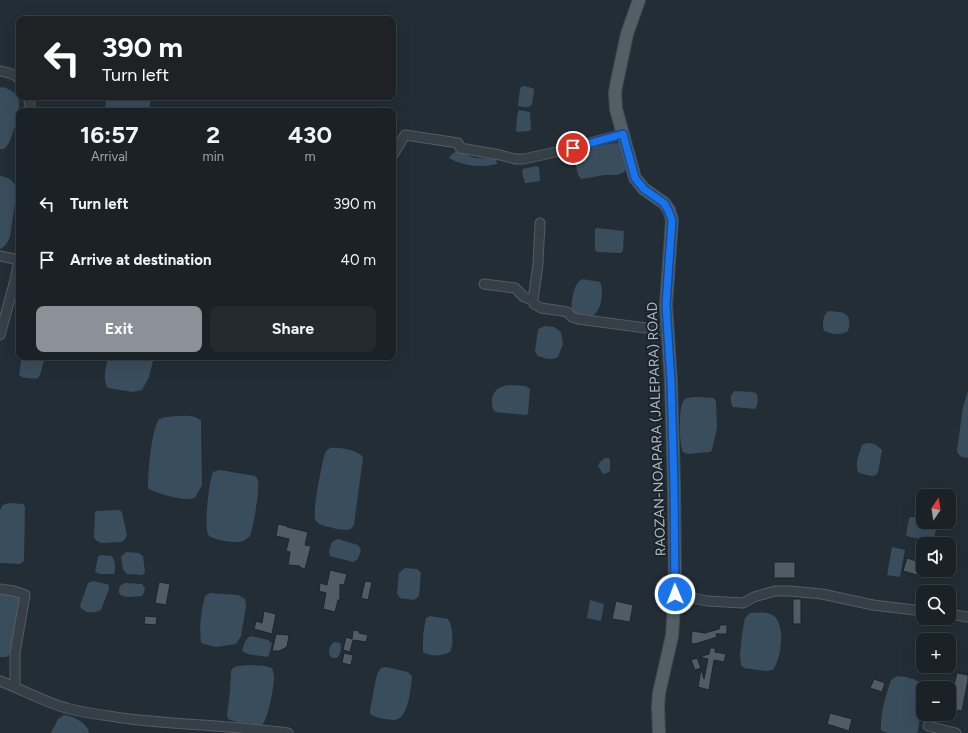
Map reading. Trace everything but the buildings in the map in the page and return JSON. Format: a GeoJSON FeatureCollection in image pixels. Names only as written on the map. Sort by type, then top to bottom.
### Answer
{"type":"FeatureCollection","features":[{"type":"Feature","properties":{"kind":"main road","name":"RAOZAN-NOAPARA (JALEPARA) ROAD"},"geometry":{"type":"LineString","coordinates":[[639,0],[626,34],[616,86],[616,109],[635,178],[644,189],[664,203],[671,215],[672,228],[666,305],[671,382],[675,594],[672,636],[659,693],[659,733]]}},
{"type":"Feature","properties":{"kind":"street"},"geometry":{"type":"LineString","coordinates":[[0,71],[4,71],[16,77]]}},
{"type":"Feature","properties":{"kind":"street"},"geometry":{"type":"LineString","coordinates":[[396,150],[405,135],[458,143],[460,148],[500,154],[515,159],[524,159],[623,134]]}},
{"type":"Feature","properties":{"kind":"street"},"geometry":{"type":"LineString","coordinates":[[540,223],[538,264],[533,300],[534,304],[541,308],[567,312],[572,317],[578,319],[668,331]]}},
{"type":"Feature","properties":{"kind":"street"},"geometry":{"type":"LineString","coordinates":[[0,256],[16,259]]}},
{"type":"Feature","properties":{"kind":"street"},"geometry":{"type":"LineString","coordinates":[[0,335],[16,275]]}},
{"type":"Feature","properties":{"kind":"street"},"geometry":{"type":"LineString","coordinates":[[484,284],[516,288],[524,297],[533,300]]}},
{"type":"Feature","properties":{"kind":"street"},"geometry":{"type":"LineString","coordinates":[[0,589],[14,591],[25,595],[15,652],[15,686]]}},
{"type":"Feature","properties":{"kind":"street"},"geometry":{"type":"LineString","coordinates":[[675,594],[707,601],[743,603],[754,597],[775,591],[789,591],[822,594],[873,605],[916,610]]}},
{"type":"Feature","properties":{"kind":"street"},"geometry":{"type":"LineString","coordinates":[[956,615],[968,616]]}},
{"type":"Feature","properties":{"kind":"street"},"geometry":{"type":"LineString","coordinates":[[0,681],[15,686],[45,701],[70,709],[98,715],[288,733]]}},
{"type":"Feature","properties":{"kind":"street"},"geometry":{"type":"LineString","coordinates":[[928,726],[956,733]]}},
{"type":"Feature","properties":{"kind":"water"},"geometry":{"type":"Polygon","coordinates":[[[523,86],[534,89],[532,104],[528,107],[518,106],[520,90],[523,86]]]}},
{"type":"Feature","properties":{"kind":"water"},"geometry":{"type":"Polygon","coordinates":[[[2,87],[14,93],[16,95],[16,100],[19,100],[19,108],[16,108],[16,124],[11,139],[4,149],[0,149],[0,88],[2,87]]]}},
{"type":"Feature","properties":{"kind":"water"},"geometry":{"type":"Polygon","coordinates":[[[106,100],[151,100],[149,108],[105,108],[106,100]]]}},
{"type":"Feature","properties":{"kind":"water"},"geometry":{"type":"Polygon","coordinates":[[[519,110],[530,112],[531,130],[517,132],[517,115],[519,110]]]}},
{"type":"Feature","properties":{"kind":"water"},"geometry":{"type":"Polygon","coordinates":[[[616,143],[620,144],[626,169],[624,172],[617,175],[605,175],[581,179],[579,177],[576,167],[576,153],[601,145],[616,143]]]}},
{"type":"Feature","properties":{"kind":"water"},"geometry":{"type":"Polygon","coordinates":[[[456,151],[475,158],[496,159],[497,164],[479,166],[460,163],[449,158],[456,151]]]}},
{"type":"Feature","properties":{"kind":"water"},"geometry":{"type":"Polygon","coordinates":[[[536,166],[539,167],[540,181],[525,183],[522,172],[523,169],[536,166]]]}},
{"type":"Feature","properties":{"kind":"water"},"geometry":{"type":"Polygon","coordinates":[[[0,176],[11,180],[14,183],[16,187],[16,196],[10,237],[6,244],[0,249],[0,176]]]}},
{"type":"Feature","properties":{"kind":"water"},"geometry":{"type":"Polygon","coordinates":[[[595,229],[624,231],[623,251],[621,253],[597,252],[595,250],[595,229]]]}},
{"type":"Feature","properties":{"kind":"water"},"geometry":{"type":"Polygon","coordinates":[[[582,279],[600,282],[602,299],[597,312],[594,315],[579,315],[572,311],[572,301],[575,289],[577,283],[582,279]]]}},
{"type":"Feature","properties":{"kind":"water"},"geometry":{"type":"Polygon","coordinates":[[[828,311],[846,314],[849,320],[848,331],[842,334],[836,334],[824,331],[823,320],[828,311]]]}},
{"type":"Feature","properties":{"kind":"water"},"geometry":{"type":"Polygon","coordinates":[[[545,326],[554,327],[561,332],[563,344],[558,357],[556,358],[543,358],[538,356],[535,352],[538,329],[545,326]]]}},
{"type":"Feature","properties":{"kind":"water"},"geometry":{"type":"Polygon","coordinates":[[[22,360],[44,360],[38,378],[33,379],[19,375],[22,360]]]}},
{"type":"Feature","properties":{"kind":"water"},"geometry":{"type":"Polygon","coordinates":[[[108,360],[153,360],[149,377],[142,390],[133,392],[108,388],[105,380],[108,360]]]}},
{"type":"Feature","properties":{"kind":"water"},"geometry":{"type":"Polygon","coordinates":[[[510,385],[525,386],[530,389],[528,414],[525,415],[494,411],[492,400],[494,393],[501,387],[510,385]]]}},
{"type":"Feature","properties":{"kind":"water"},"geometry":{"type":"Polygon","coordinates":[[[735,391],[756,393],[758,401],[755,409],[733,407],[731,399],[732,394],[735,391]]]}},
{"type":"Feature","properties":{"kind":"water"},"geometry":{"type":"Polygon","coordinates":[[[968,391],[968,458],[962,457],[958,454],[957,450],[963,407],[968,391]]]}},
{"type":"Feature","properties":{"kind":"water"},"geometry":{"type":"Polygon","coordinates":[[[699,397],[713,398],[716,401],[717,428],[712,450],[710,452],[688,454],[683,452],[681,441],[680,425],[682,404],[685,399],[699,397]]]}},
{"type":"Feature","properties":{"kind":"water"},"geometry":{"type":"Polygon","coordinates":[[[176,416],[193,416],[201,421],[202,485],[195,498],[190,499],[162,494],[148,488],[150,452],[156,425],[159,419],[176,416]]]}},
{"type":"Feature","properties":{"kind":"water"},"geometry":{"type":"Polygon","coordinates":[[[870,443],[876,445],[882,450],[878,472],[876,475],[871,476],[859,473],[857,467],[862,445],[870,443]]]}},
{"type":"Feature","properties":{"kind":"water"},"geometry":{"type":"Polygon","coordinates":[[[330,448],[357,452],[363,457],[354,525],[351,529],[340,530],[322,525],[316,521],[315,510],[317,490],[324,456],[326,451],[330,448]]]}},
{"type":"Feature","properties":{"kind":"water"},"geometry":{"type":"Polygon","coordinates":[[[605,458],[609,458],[610,471],[603,474],[598,466],[605,458]]]}},
{"type":"Feature","properties":{"kind":"water"},"geometry":{"type":"Polygon","coordinates":[[[220,470],[255,476],[258,480],[257,500],[250,536],[242,541],[232,542],[217,539],[209,536],[207,532],[207,510],[210,483],[213,472],[220,470]]]}},
{"type":"Feature","properties":{"kind":"water"},"geometry":{"type":"Polygon","coordinates":[[[9,503],[23,504],[25,507],[24,561],[20,564],[0,562],[0,510],[3,505],[9,503]]]}},
{"type":"Feature","properties":{"kind":"water"},"geometry":{"type":"Polygon","coordinates":[[[96,511],[121,511],[122,513],[127,535],[125,539],[122,542],[101,543],[97,541],[94,538],[96,511]]]}},
{"type":"Feature","properties":{"kind":"water"},"geometry":{"type":"Polygon","coordinates":[[[916,517],[916,529],[936,529],[934,537],[916,538],[906,535],[909,518],[916,517]]]}},
{"type":"Feature","properties":{"kind":"water"},"geometry":{"type":"Polygon","coordinates":[[[338,539],[358,545],[361,550],[358,559],[353,562],[330,556],[329,551],[332,542],[338,539]]]}},
{"type":"Feature","properties":{"kind":"water"},"geometry":{"type":"Polygon","coordinates":[[[892,547],[905,550],[900,577],[887,575],[892,547]]]}},
{"type":"Feature","properties":{"kind":"water"},"geometry":{"type":"Polygon","coordinates":[[[126,552],[139,553],[143,556],[145,572],[142,575],[127,574],[123,569],[121,557],[126,552]]]}},
{"type":"Feature","properties":{"kind":"water"},"geometry":{"type":"Polygon","coordinates":[[[100,555],[112,556],[115,565],[114,574],[100,574],[95,572],[98,557],[100,555]]]}},
{"type":"Feature","properties":{"kind":"water"},"geometry":{"type":"Polygon","coordinates":[[[405,568],[417,569],[421,573],[419,596],[414,600],[400,598],[397,594],[399,573],[405,568]]]}},
{"type":"Feature","properties":{"kind":"water"},"geometry":{"type":"Polygon","coordinates":[[[93,581],[109,585],[109,589],[101,610],[96,612],[83,610],[80,606],[88,583],[93,581]]]}},
{"type":"Feature","properties":{"kind":"water"},"geometry":{"type":"Polygon","coordinates":[[[125,583],[142,584],[145,588],[144,593],[142,596],[129,597],[121,595],[119,590],[121,585],[125,583]]]}},
{"type":"Feature","properties":{"kind":"water"},"geometry":{"type":"Polygon","coordinates":[[[0,592],[21,598],[11,651],[6,657],[0,657],[0,592]]]}},
{"type":"Feature","properties":{"kind":"water"},"geometry":{"type":"Polygon","coordinates":[[[210,593],[238,595],[245,599],[246,606],[241,636],[236,644],[216,647],[201,643],[200,625],[202,607],[205,596],[210,593]]]}},
{"type":"Feature","properties":{"kind":"water"},"geometry":{"type":"Polygon","coordinates":[[[590,600],[604,604],[601,621],[587,618],[590,600]]]}},
{"type":"Feature","properties":{"kind":"water"},"geometry":{"type":"Polygon","coordinates":[[[750,613],[768,613],[774,616],[778,621],[781,643],[776,665],[773,670],[766,671],[744,668],[741,665],[740,655],[742,634],[745,618],[750,613]]]}},
{"type":"Feature","properties":{"kind":"water"},"geometry":{"type":"Polygon","coordinates":[[[430,616],[448,619],[450,622],[452,645],[450,652],[429,655],[423,652],[423,635],[426,618],[430,616]]]}},
{"type":"Feature","properties":{"kind":"water"},"geometry":{"type":"Polygon","coordinates":[[[251,636],[268,640],[272,643],[269,655],[267,657],[248,654],[242,651],[246,640],[251,636]]]}},
{"type":"Feature","properties":{"kind":"water"},"geometry":{"type":"Polygon","coordinates":[[[334,642],[340,643],[341,645],[337,658],[332,658],[329,654],[330,647],[334,642]]]}},
{"type":"Feature","properties":{"kind":"water"},"geometry":{"type":"Polygon","coordinates":[[[249,665],[272,668],[274,683],[266,717],[262,725],[237,722],[228,719],[227,715],[231,671],[233,668],[238,666],[249,665]]]}},
{"type":"Feature","properties":{"kind":"water"},"geometry":{"type":"Polygon","coordinates":[[[386,667],[408,672],[412,676],[410,693],[405,712],[396,720],[375,717],[370,714],[377,674],[381,668],[386,667]]]}},
{"type":"Feature","properties":{"kind":"water"},"geometry":{"type":"Polygon","coordinates":[[[897,676],[908,677],[917,681],[916,721],[919,721],[918,732],[916,733],[887,733],[881,730],[882,711],[891,680],[897,676]]]}},
{"type":"Feature","properties":{"kind":"water"},"geometry":{"type":"Polygon","coordinates":[[[64,715],[72,717],[83,723],[88,729],[89,733],[51,733],[58,719],[64,715]]]}},
{"type":"Feature","properties":{"kind":"route"},"geometry":{"type":"LineString","coordinates":[[573,148],[623,134],[635,178],[644,189],[664,203],[671,215],[672,228],[666,305],[671,382],[675,594]]}}]}
